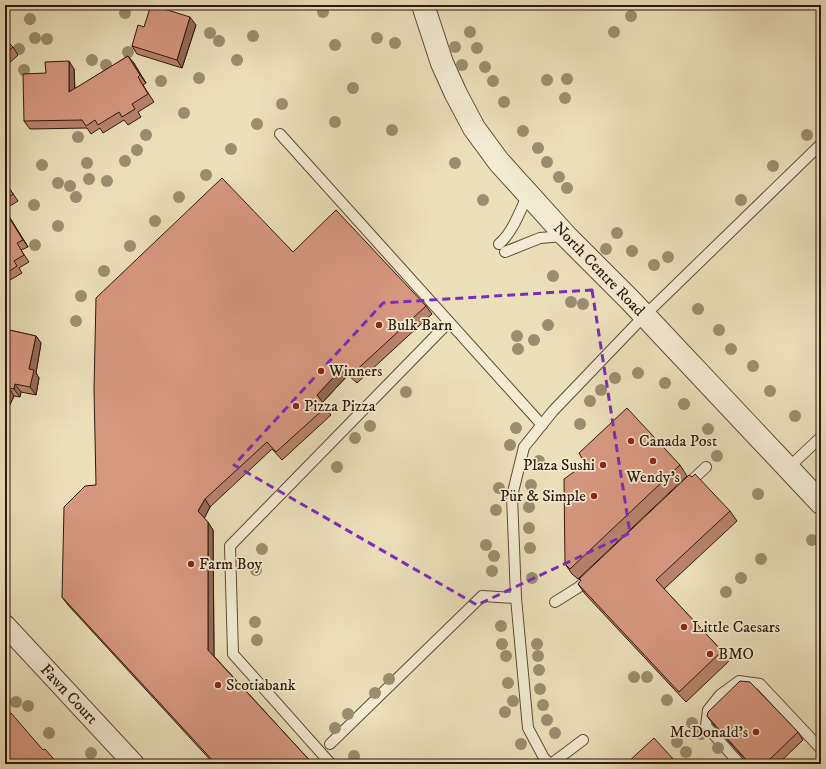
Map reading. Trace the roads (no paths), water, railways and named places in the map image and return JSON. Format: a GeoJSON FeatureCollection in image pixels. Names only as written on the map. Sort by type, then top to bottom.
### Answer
{"type":"FeatureCollection","features":[{"type":"Feature","properties":{"kind":"street","name":"North Centre Road"},"geometry":{"type":"LineString","coordinates":[[423,5],[442,64],[474,128],[499,162],[566,236],[821,503]]}},
{"type":"Feature","properties":{"kind":"street","name":"Fawn Court"},"geometry":{"type":"LineString","coordinates":[[5,625],[134,764]]}},
{"type":"Feature","properties":{"kind":"lane"},"geometry":{"type":"LineString","coordinates":[[280,134],[542,425]]}},
{"type":"Feature","properties":{"kind":"lane"},"geometry":{"type":"LineString","coordinates":[[583,740],[550,764],[544,758],[528,728],[516,598],[512,496],[524,447],[553,411],[644,316],[821,144]]}},
{"type":"Feature","properties":{"kind":"lane"},"geometry":{"type":"LineString","coordinates":[[528,194],[519,214],[504,240],[502,248],[540,238],[566,236]]}},
{"type":"Feature","properties":{"kind":"lane"},"geometry":{"type":"LineString","coordinates":[[331,764],[233,654],[230,546],[449,322]]}},
{"type":"Feature","properties":{"kind":"lane"},"geometry":{"type":"LineString","coordinates":[[788,468],[821,437]]}},
{"type":"Feature","properties":{"kind":"lane"},"geometry":{"type":"LineString","coordinates":[[677,494],[706,467]]}},
{"type":"Feature","properties":{"kind":"lane"},"geometry":{"type":"LineString","coordinates":[[555,602],[580,587],[597,570]]}},
{"type":"Feature","properties":{"kind":"lane"},"geometry":{"type":"LineString","coordinates":[[330,744],[482,596],[516,598]]}},
{"type":"Feature","properties":{"kind":"lane"},"geometry":{"type":"LineString","coordinates":[[740,764],[706,726],[708,710],[720,694],[739,681],[760,684],[821,749]]}},
{"type":"Feature","properties":{"kind":"place","name":"Bulk Barn"},"geometry":{"type":"Point","coordinates":[379,325]}},
{"type":"Feature","properties":{"kind":"place","name":"Winners"},"geometry":{"type":"Point","coordinates":[321,371]}},
{"type":"Feature","properties":{"kind":"place","name":"Pizza Pizza"},"geometry":{"type":"Point","coordinates":[296,406]}},
{"type":"Feature","properties":{"kind":"place","name":"Canada Post"},"geometry":{"type":"Point","coordinates":[631,441]}},
{"type":"Feature","properties":{"kind":"place","name":"Wendy's"},"geometry":{"type":"Point","coordinates":[653,461]}},
{"type":"Feature","properties":{"kind":"place","name":"Plaza Sushi"},"geometry":{"type":"Point","coordinates":[603,465]}},
{"type":"Feature","properties":{"kind":"place","name":"Pür & Simple"},"geometry":{"type":"Point","coordinates":[594,496]}},
{"type":"Feature","properties":{"kind":"place","name":"Farm Boy"},"geometry":{"type":"Point","coordinates":[191,564]}},
{"type":"Feature","properties":{"kind":"place","name":"Little Caesars"},"geometry":{"type":"Point","coordinates":[684,627]}},
{"type":"Feature","properties":{"kind":"place","name":"BMO"},"geometry":{"type":"Point","coordinates":[710,654]}},
{"type":"Feature","properties":{"kind":"place","name":"Scotiabank"},"geometry":{"type":"Point","coordinates":[218,685]}},
{"type":"Feature","properties":{"kind":"place","name":"McDonald's"},"geometry":{"type":"Point","coordinates":[756,732]}}]}
